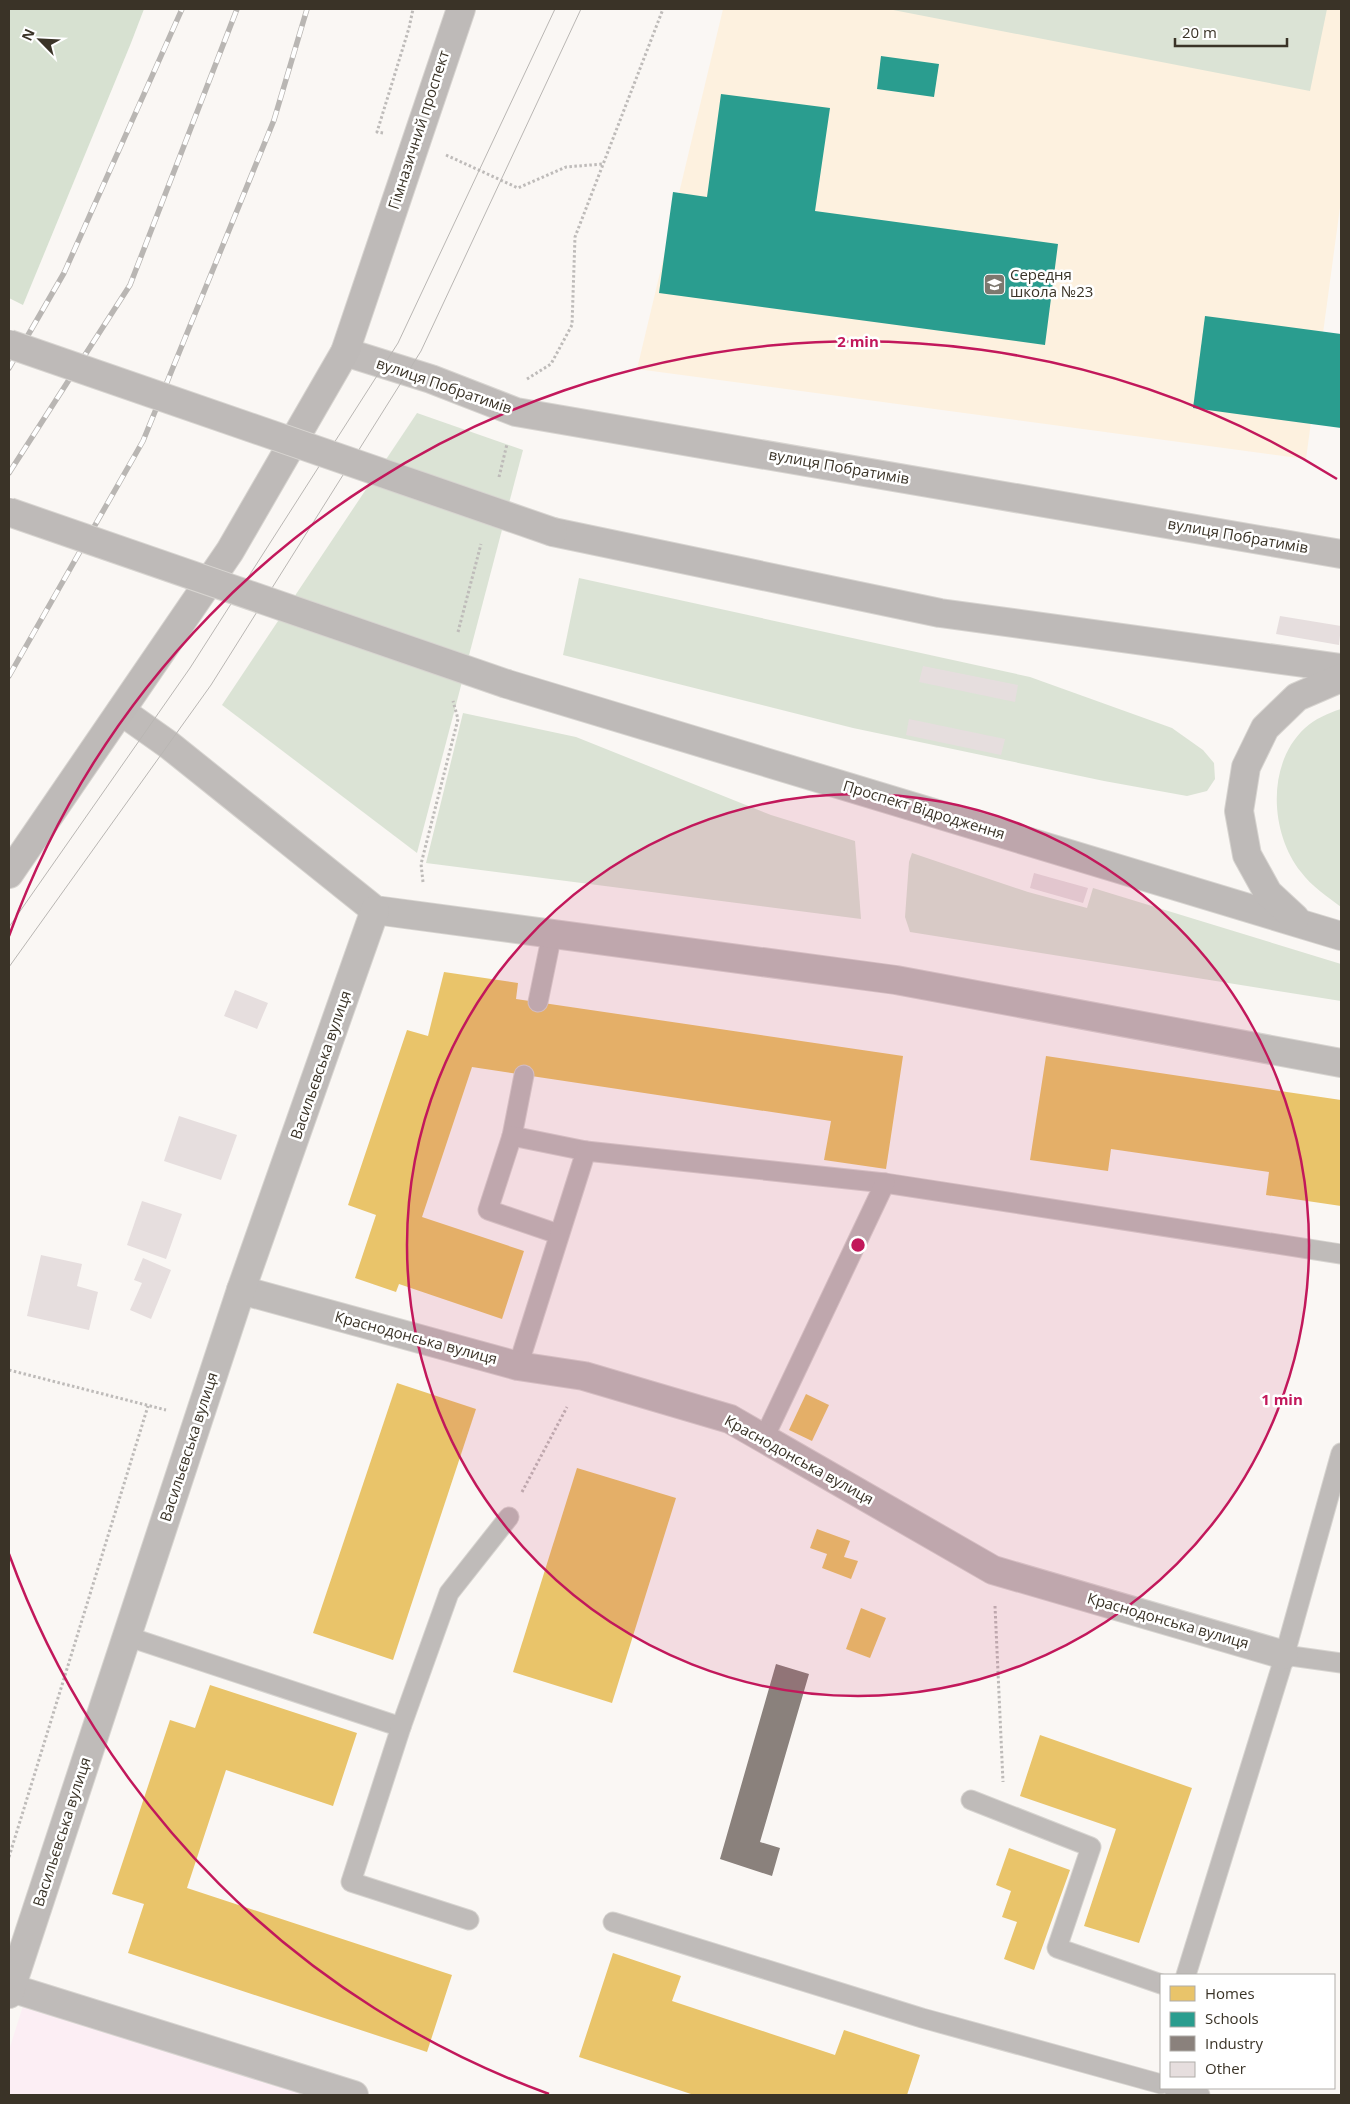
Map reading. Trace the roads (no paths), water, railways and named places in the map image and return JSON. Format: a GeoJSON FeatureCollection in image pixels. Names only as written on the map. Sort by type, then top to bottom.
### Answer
{"type":"FeatureCollection","features":[{"type":"Feature","properties":{"kind":"main road","name":"Гімназичний проспект"},"geometry":{"type":"LineString","coordinates":[[9,874],[230,551],[345,352],[456,15]]}},
{"type":"Feature","properties":{"kind":"main road"},"geometry":{"type":"LineString","coordinates":[[9,344],[553,532],[940,613],[1341,668]]}},
{"type":"Feature","properties":{"kind":"main road","name":"Проспект Відродження"},"geometry":{"type":"LineString","coordinates":[[9,512],[507,684],[1341,936]]}},
{"type":"Feature","properties":{"kind":"main road"},"geometry":{"type":"LineString","coordinates":[[1301,923],[1268,894],[1247,855],[1239,811],[1246,768],[1265,728],[1297,698],[1341,678]]}},
{"type":"Feature","properties":{"kind":"street","name":"вулиця Побратимів"},"geometry":{"type":"LineString","coordinates":[[345,352],[431,379],[516,412],[1341,554]]}},
{"type":"Feature","properties":{"kind":"street"},"geometry":{"type":"LineString","coordinates":[[120,711],[169,745],[375,910],[896,980],[1341,1064]]}},
{"type":"Feature","properties":{"kind":"street","name":"Васильєвська вулиця"},"geometry":{"type":"LineString","coordinates":[[354,2095],[10,1991],[241,1290],[375,910]]}},
{"type":"Feature","properties":{"kind":"street","name":"Краснодонська вулиця"},"geometry":{"type":"LineString","coordinates":[[241,1290],[518,1366],[584,1376],[730,1418],[993,1570],[1284,1655]]}},
{"type":"Feature","properties":{"kind":"lane"},"geometry":{"type":"LineString","coordinates":[[538,1002],[552,934]]}},
{"type":"Feature","properties":{"kind":"lane"},"geometry":{"type":"LineString","coordinates":[[524,1075],[512,1136],[488,1210],[558,1234]]}},
{"type":"Feature","properties":{"kind":"lane"},"geometry":{"type":"LineString","coordinates":[[512,1136],[586,1151],[885,1183],[1341,1254]]}},
{"type":"Feature","properties":{"kind":"lane"},"geometry":{"type":"LineString","coordinates":[[518,1366],[558,1234],[586,1151]]}},
{"type":"Feature","properties":{"kind":"lane"},"geometry":{"type":"LineString","coordinates":[[764,1438],[885,1183]]}},
{"type":"Feature","properties":{"kind":"lane"},"geometry":{"type":"LineString","coordinates":[[1186,1974],[1284,1655],[1341,1452]]}},
{"type":"Feature","properties":{"kind":"lane"},"geometry":{"type":"LineString","coordinates":[[469,1920],[351,1882],[401,1727],[449,1592],[509,1517]]}},
{"type":"Feature","properties":{"kind":"lane"},"geometry":{"type":"LineString","coordinates":[[126,1636],[401,1727]]}},
{"type":"Feature","properties":{"kind":"lane"},"geometry":{"type":"LineString","coordinates":[[1284,1655],[1341,1663]]}},
{"type":"Feature","properties":{"kind":"lane"},"geometry":{"type":"LineString","coordinates":[[970,1800],[1091,1847],[1057,1948],[1160,1984]]}},
{"type":"Feature","properties":{"kind":"lane"},"geometry":{"type":"LineString","coordinates":[[613,1922],[922,2018],[1160,2084]]}},
{"type":"Feature","properties":{"kind":"lane"},"geometry":{"type":"LineString","coordinates":[[1177,2089],[1200,2095]]}},
{"type":"Feature","properties":{"kind":"tram line"},"geometry":{"type":"LineString","coordinates":[[9,927],[190,668],[398,343],[555,9]]}},
{"type":"Feature","properties":{"kind":"tram line"},"geometry":{"type":"LineString","coordinates":[[9,967],[211,685],[421,351],[581,9]]}},
{"type":"Feature","properties":{"kind":"railway"},"geometry":{"type":"LineString","coordinates":[[9,368],[64,273],[182,9]]}},
{"type":"Feature","properties":{"kind":"railway"},"geometry":{"type":"LineString","coordinates":[[9,473],[130,285],[237,9]]}},
{"type":"Feature","properties":{"kind":"railway"},"geometry":{"type":"LineString","coordinates":[[9,676],[143,441],[274,120],[307,9]]}},
{"type":"Feature","properties":{"kind":"place","name":"Середня школа №23"},"geometry":{"type":"Point","coordinates":[994,284]}}]}
